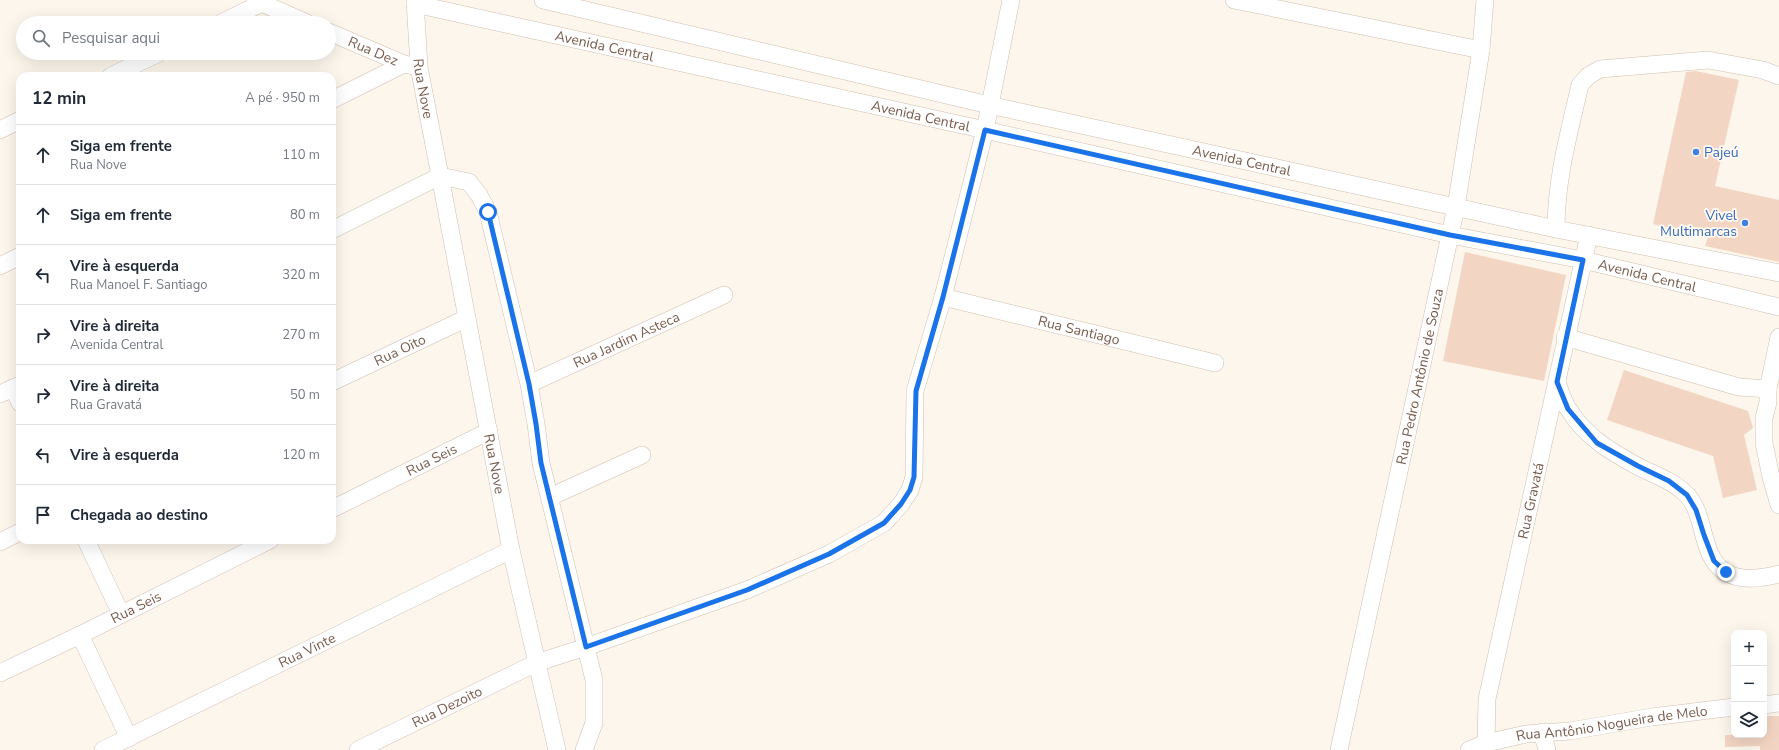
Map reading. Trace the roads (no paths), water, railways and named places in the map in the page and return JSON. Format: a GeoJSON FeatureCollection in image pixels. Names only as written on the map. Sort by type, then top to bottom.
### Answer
{"type":"FeatureCollection","features":[{"type":"Feature","properties":{"kind":"street","name":"Avenida Central"},"geometry":{"type":"LineString","coordinates":[[543,0],[989,105],[1556,229],[1589,234],[1779,273]]}},
{"type":"Feature","properties":{"kind":"street","name":"Rua Dezoito"},"geometry":{"type":"LineString","coordinates":[[358,750],[536,663],[586,647],[747,590],[829,554],[884,523],[901,504],[910,490],[914,477],[916,391],[943,297],[985,130],[1011,0]]}},
{"type":"Feature","properties":{"kind":"street"},"geometry":{"type":"LineString","coordinates":[[1234,0],[1481,50]]}},
{"type":"Feature","properties":{"kind":"street","name":"Rua Pedro Antônio de Souza"},"geometry":{"type":"LineString","coordinates":[[1339,750],[1456,207],[1481,50],[1485,0]]}},
{"type":"Feature","properties":{"kind":"street"},"geometry":{"type":"LineString","coordinates":[[233,16],[258,2],[285,7],[297,16]]}},
{"type":"Feature","properties":{"kind":"street","name":"Avenida Central"},"geometry":{"type":"LineString","coordinates":[[415,2],[1450,235],[1583,260],[1779,307]]}},
{"type":"Feature","properties":{"kind":"street","name":"Rua Nove"},"geometry":{"type":"LineString","coordinates":[[415,2],[412,65],[440,176],[511,550],[557,750]]}},
{"type":"Feature","properties":{"kind":"street","name":"Rua Dez"},"geometry":{"type":"LineString","coordinates":[[336,35],[412,65]]}},
{"type":"Feature","properties":{"kind":"street"},"geometry":{"type":"LineString","coordinates":[[119,72],[144,60]]}},
{"type":"Feature","properties":{"kind":"street"},"geometry":{"type":"LineString","coordinates":[[1556,229],[1556,203],[1561,166],[1580,85],[1588,76],[1600,69],[1621,66],[1708,60],[1763,70],[1779,76]]}},
{"type":"Feature","properties":{"kind":"street"},"geometry":{"type":"LineString","coordinates":[[336,98],[412,65]]}},
{"type":"Feature","properties":{"kind":"street"},"geometry":{"type":"LineString","coordinates":[[0,130],[16,122]]}},
{"type":"Feature","properties":{"kind":"street"},"geometry":{"type":"LineString","coordinates":[[336,228],[440,176],[469,182],[479,194],[488,212],[529,384],[541,463],[594,680],[594,723],[584,750]]}},
{"type":"Feature","properties":{"kind":"street","name":"Rua Gravatá"},"geometry":{"type":"LineString","coordinates":[[1486,743],[1487,699],[1589,234]]}},
{"type":"Feature","properties":{"kind":"street"},"geometry":{"type":"LineString","coordinates":[[0,266],[16,258]]}},
{"type":"Feature","properties":{"kind":"street","name":"Rua Jardim Asteca"},"geometry":{"type":"LineString","coordinates":[[529,384],[724,295]]}},
{"type":"Feature","properties":{"kind":"street","name":"Rua Santiago"},"geometry":{"type":"LineString","coordinates":[[943,297],[1215,362]]}},
{"type":"Feature","properties":{"kind":"street","name":"Rua Oito"},"geometry":{"type":"LineString","coordinates":[[336,380],[467,318]]}},
{"type":"Feature","properties":{"kind":"street"},"geometry":{"type":"LineString","coordinates":[[1779,337],[1772,401],[1764,418],[1764,443],[1779,505]]}},
{"type":"Feature","properties":{"kind":"street"},"geometry":{"type":"LineString","coordinates":[[1565,338],[1732,385],[1772,401]]}},
{"type":"Feature","properties":{"kind":"street"},"geometry":{"type":"LineString","coordinates":[[1557,382],[1568,409],[1597,443],[1638,466],[1669,481],[1687,495],[1696,510],[1714,561],[1726,572],[1743,577],[1761,579],[1779,574]]}},
{"type":"Feature","properties":{"kind":"street","name":"Rua Seis"},"geometry":{"type":"LineString","coordinates":[[336,507],[489,431]]}},
{"type":"Feature","properties":{"kind":"street"},"geometry":{"type":"LineString","coordinates":[[550,497],[642,455]]}},
{"type":"Feature","properties":{"kind":"street"},"geometry":{"type":"LineString","coordinates":[[0,542],[16,534]]}},
{"type":"Feature","properties":{"kind":"street"},"geometry":{"type":"LineString","coordinates":[[88,544],[122,614]]}},
{"type":"Feature","properties":{"kind":"street","name":"Rua Seis"},"geometry":{"type":"LineString","coordinates":[[0,673],[80,635],[262,544]]}},
{"type":"Feature","properties":{"kind":"street","name":"Rua Vinte"},"geometry":{"type":"LineString","coordinates":[[104,750],[511,550]]}},
{"type":"Feature","properties":{"kind":"street"},"geometry":{"type":"LineString","coordinates":[[80,635],[129,738]]}},
{"type":"Feature","properties":{"kind":"street"},"geometry":{"type":"LineString","coordinates":[[1767,705],[1779,704]]}},
{"type":"Feature","properties":{"kind":"street","name":"Rua Antônio Nogueira de Melo"},"geometry":{"type":"LineString","coordinates":[[1469,750],[1486,743],[1526,734],[1570,731],[1652,717],[1731,707]]}},
{"type":"Feature","properties":{"kind":"street"},"geometry":{"type":"LineString","coordinates":[[1542,732],[1547,750]]}},
{"type":"Feature","properties":{"kind":"place","name":"Pajeú"},"geometry":{"type":"Point","coordinates":[1696,152]}},
{"type":"Feature","properties":{"kind":"place","name":"Vivel Multimarcas"},"geometry":{"type":"Point","coordinates":[1745,223]}}]}
